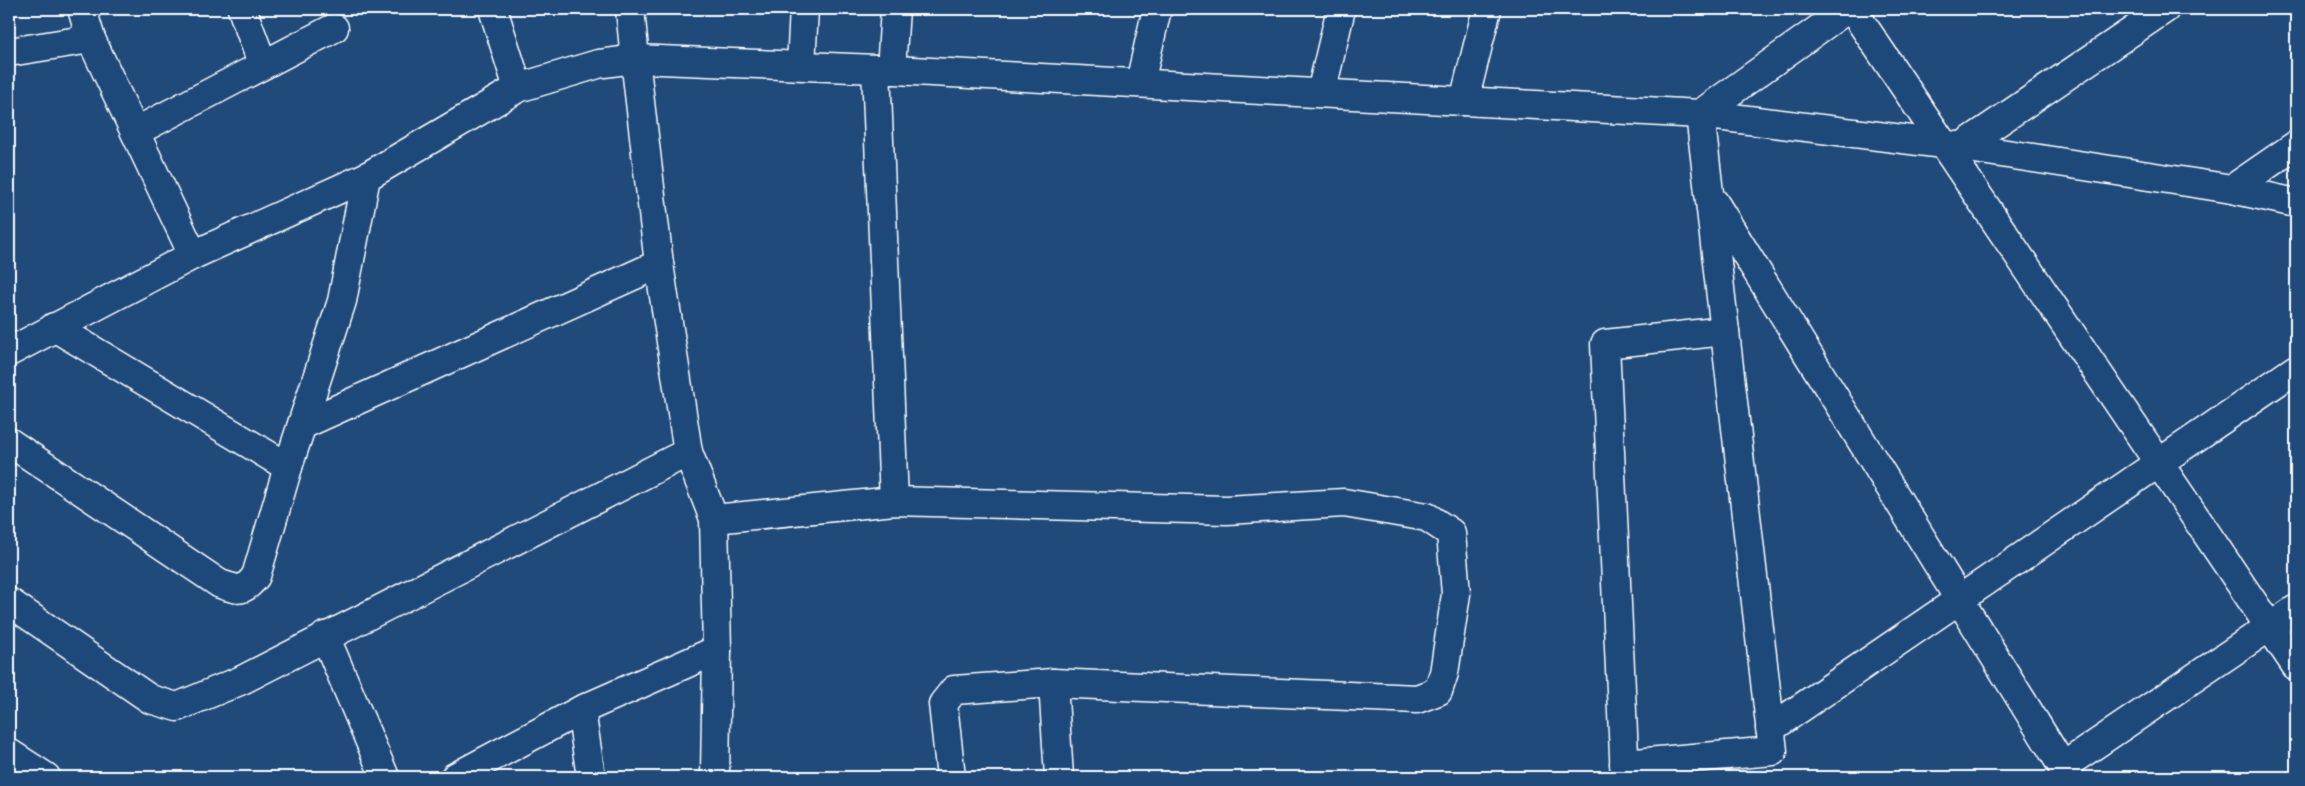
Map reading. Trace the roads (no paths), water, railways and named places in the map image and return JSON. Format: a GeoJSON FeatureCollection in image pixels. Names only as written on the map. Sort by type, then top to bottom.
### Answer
{"type":"FeatureCollection","features":[{"type":"Feature","properties":{"kind":"street"},"geometry":{"type":"LineString","coordinates":[[82,9],[91,39],[193,255]]}},
{"type":"Feature","properties":{"kind":"street"},"geometry":{"type":"LineString","coordinates":[[242,9],[262,65]]}},
{"type":"Feature","properties":{"kind":"street"},"geometry":{"type":"LineString","coordinates":[[493,9],[518,88]]}},
{"type":"Feature","properties":{"kind":"street"},"geometry":{"type":"LineString","coordinates":[[630,9],[659,264],[688,452],[714,519],[717,650],[715,777]]}},
{"type":"Feature","properties":{"kind":"street"},"geometry":{"type":"LineString","coordinates":[[801,65],[804,9]]}},
{"type":"Feature","properties":{"kind":"street"},"geometry":{"type":"LineString","coordinates":[[894,501],[883,69],[895,9]]}},
{"type":"Feature","properties":{"kind":"street"},"geometry":{"type":"LineString","coordinates":[[1140,84],[1157,9]]}},
{"type":"Feature","properties":{"kind":"street"},"geometry":{"type":"LineString","coordinates":[[1321,93],[1341,9]]}},
{"type":"Feature","properties":{"kind":"street"},"geometry":{"type":"LineString","coordinates":[[1464,101],[1487,9]]}},
{"type":"Feature","properties":{"kind":"street"},"geometry":{"type":"LineString","coordinates":[[1700,114],[1847,9]]}},
{"type":"Feature","properties":{"kind":"street"},"geometry":{"type":"LineString","coordinates":[[1852,9],[1952,146],[2159,463],[2296,666]]}},
{"type":"Feature","properties":{"kind":"street"},"geometry":{"type":"LineString","coordinates":[[1952,146],[2165,9]]}},
{"type":"Feature","properties":{"kind":"street"},"geometry":{"type":"LineString","coordinates":[[135,132],[334,28]]}},
{"type":"Feature","properties":{"kind":"street"},"geometry":{"type":"LineString","coordinates":[[9,52],[91,39]]}},
{"type":"Feature","properties":{"kind":"street"},"geometry":{"type":"LineString","coordinates":[[9,352],[193,255],[366,177],[518,88],[598,64],[635,59],[883,69],[1700,114],[1952,146],[2232,190],[2296,202]]}},
{"type":"Feature","properties":{"kind":"street"},"geometry":{"type":"LineString","coordinates":[[1700,114],[1774,751],[1625,770],[1605,344],[1724,331]]}},
{"type":"Feature","properties":{"kind":"street"},"geometry":{"type":"LineString","coordinates":[[2232,190],[2296,145]]}},
{"type":"Feature","properties":{"kind":"street"},"geometry":{"type":"LineString","coordinates":[[9,442],[220,584],[238,590],[248,587],[256,576],[288,467],[342,301],[366,177]]}},
{"type":"Feature","properties":{"kind":"street"},"geometry":{"type":"LineString","coordinates":[[1709,194],[2066,772],[2296,608]]}},
{"type":"Feature","properties":{"kind":"street"},"geometry":{"type":"LineString","coordinates":[[302,425],[659,264]]}},
{"type":"Feature","properties":{"kind":"street"},"geometry":{"type":"LineString","coordinates":[[54,327],[288,467]]}},
{"type":"Feature","properties":{"kind":"street"},"geometry":{"type":"LineString","coordinates":[[1770,729],[2296,369]]}},
{"type":"Feature","properties":{"kind":"street"},"geometry":{"type":"LineString","coordinates":[[9,602],[150,700],[177,707],[242,680],[688,452]]}},
{"type":"Feature","properties":{"kind":"street"},"geometry":{"type":"LineString","coordinates":[[714,519],[894,501],[1227,510],[1344,503],[1427,517],[1451,532],[1456,594],[1444,673],[1438,691],[1417,700],[1053,684],[954,690],[943,704],[951,777]]}},
{"type":"Feature","properties":{"kind":"street"},"geometry":{"type":"LineString","coordinates":[[325,636],[385,777]]}},
{"type":"Feature","properties":{"kind":"street"},"geometry":{"type":"LineString","coordinates":[[455,777],[581,710],[717,650]]}},
{"type":"Feature","properties":{"kind":"street"},"geometry":{"type":"LineString","coordinates":[[1053,684],[1059,777]]}},
{"type":"Feature","properties":{"kind":"street"},"geometry":{"type":"LineString","coordinates":[[581,710],[590,777]]}},
{"type":"Feature","properties":{"kind":"street"},"geometry":{"type":"LineString","coordinates":[[9,753],[46,777]]}}]}
